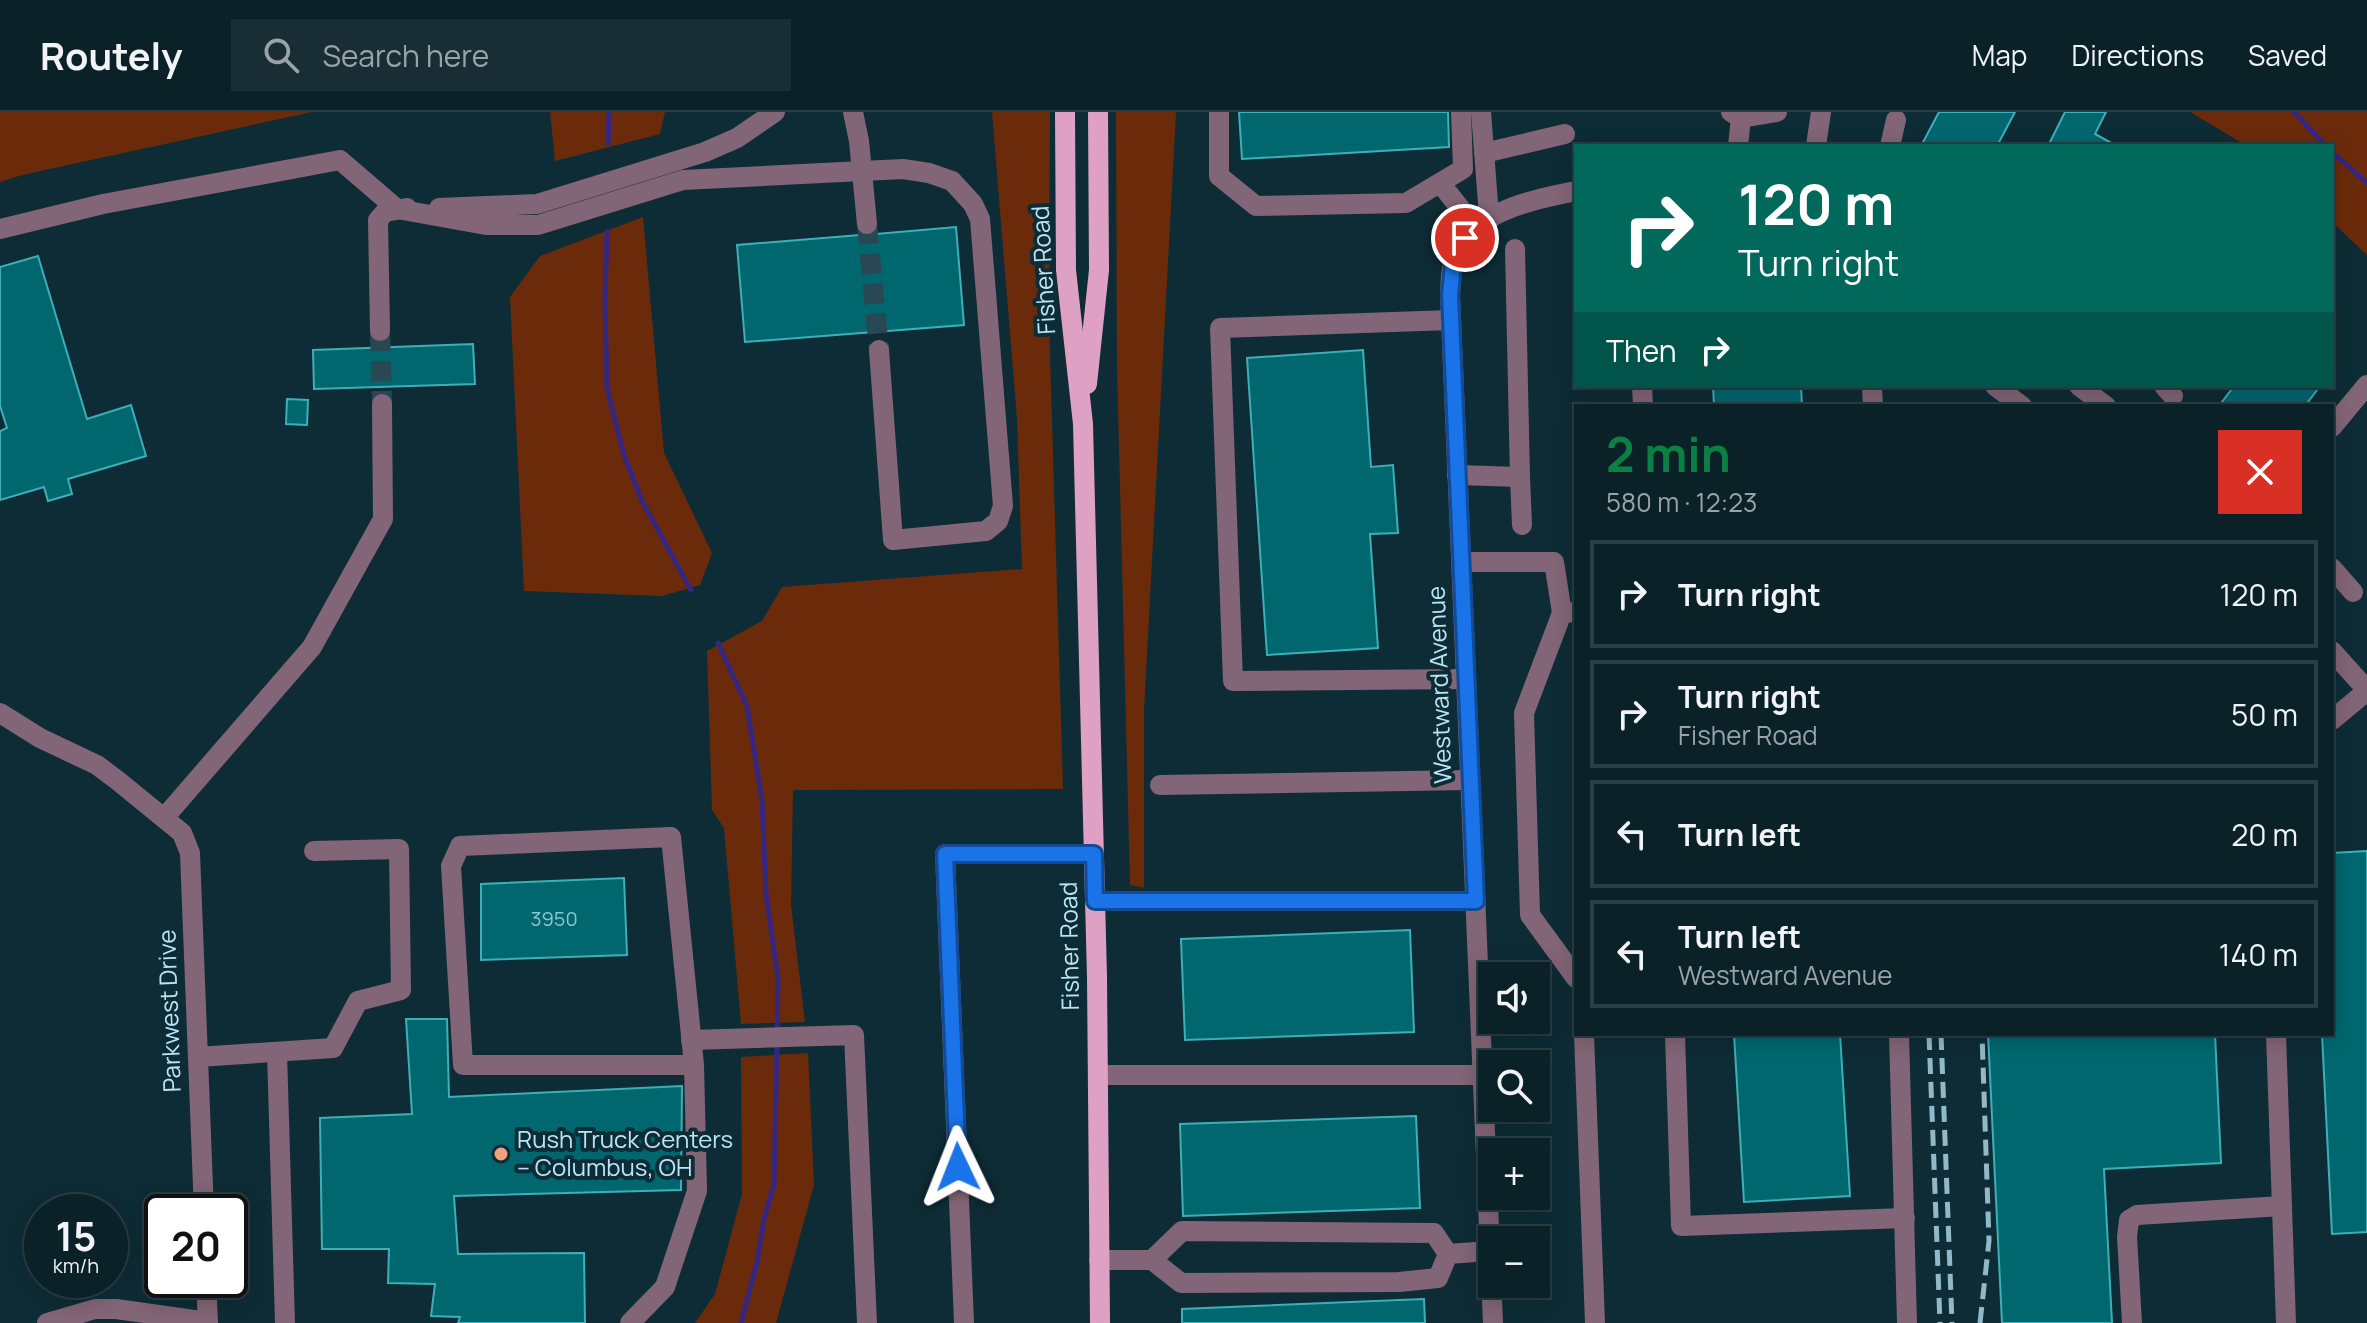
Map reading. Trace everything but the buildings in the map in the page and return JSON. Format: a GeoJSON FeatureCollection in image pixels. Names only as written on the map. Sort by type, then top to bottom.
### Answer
{"type":"FeatureCollection","features":[{"type":"Feature","properties":{"kind":"main road","name":"Fisher Road"},"geometry":{"type":"LineString","coordinates":[[1065,112],[1066,270],[1083,424],[1095,901],[1100,1323]]}},
{"type":"Feature","properties":{"kind":"main road","name":"Fisher Road"},"geometry":{"type":"LineString","coordinates":[[1083,424],[1099,270],[1098,112]]}},
{"type":"Feature","properties":{"kind":"street"},"geometry":{"type":"LineString","coordinates":[[380,331],[377,231],[378,220],[385,212],[537,204],[705,152],[737,138],[775,112]]}},
{"type":"Feature","properties":{"kind":"street"},"geometry":{"type":"LineString","coordinates":[[853,112],[867,224]]}},
{"type":"Feature","properties":{"kind":"street"},"geometry":{"type":"LineString","coordinates":[[1219,112],[1219,176],[1256,206],[1406,203],[1463,169],[1461,112]]}},
{"type":"Feature","properties":{"kind":"street"},"geometry":{"type":"LineString","coordinates":[[1476,228],[1484,153],[1481,112]]}},
{"type":"Feature","properties":{"kind":"street"},"geometry":{"type":"LineString","coordinates":[[1738,144],[1736,115],[1777,112]]}},
{"type":"Feature","properties":{"kind":"street"},"geometry":{"type":"LineString","coordinates":[[1816,144],[1821,112]]}},
{"type":"Feature","properties":{"kind":"street"},"geometry":{"type":"LineString","coordinates":[[1890,144],[1896,120]]}},
{"type":"Feature","properties":{"kind":"street"},"geometry":{"type":"LineString","coordinates":[[1484,153],[1565,134]]}},
{"type":"Feature","properties":{"kind":"street"},"geometry":{"type":"LineString","coordinates":[[0,229],[103,204],[340,160],[397,209],[486,225],[538,225],[683,180],[862,169],[903,169],[929,173],[952,181],[973,204],[980,219],[1003,506],[998,521],[986,531],[893,540],[879,350]]}},
{"type":"Feature","properties":{"kind":"street"},"geometry":{"type":"LineString","coordinates":[[1440,183],[1476,228]]}},
{"type":"Feature","properties":{"kind":"street"},"geometry":{"type":"LineString","coordinates":[[1476,228],[1520,205],[1574,192]]}},
{"type":"Feature","properties":{"kind":"street","name":"Westward Avenue"},"geometry":{"type":"LineString","coordinates":[[1476,228],[1453,265],[1451,320],[1482,1050]]}},
{"type":"Feature","properties":{"kind":"street"},"geometry":{"type":"LineString","coordinates":[[1515,249],[1522,525]]}},
{"type":"Feature","properties":{"kind":"street"},"geometry":{"type":"LineString","coordinates":[[1451,320],[1220,328],[1233,681],[1465,679]]}},
{"type":"Feature","properties":{"kind":"street"},"geometry":{"type":"LineString","coordinates":[[2334,425],[2367,385]]}},
{"type":"Feature","properties":{"kind":"street"},"geometry":{"type":"LineString","coordinates":[[1998,388],[2019,404]]}},
{"type":"Feature","properties":{"kind":"street"},"geometry":{"type":"LineString","coordinates":[[2082,388],[2103,404]]}},
{"type":"Feature","properties":{"kind":"street"},"geometry":{"type":"LineString","coordinates":[[164,818],[312,647],[383,519],[382,404]]}},
{"type":"Feature","properties":{"kind":"street"},"geometry":{"type":"LineString","coordinates":[[1457,475],[1520,477]]}},
{"type":"Feature","properties":{"kind":"street"},"geometry":{"type":"LineString","coordinates":[[1461,562],[1554,562],[1569,613],[1524,713],[1530,915],[1574,975]]}},
{"type":"Feature","properties":{"kind":"street"},"geometry":{"type":"LineString","coordinates":[[2334,570],[2353,592]]}},
{"type":"Feature","properties":{"kind":"street"},"geometry":{"type":"LineString","coordinates":[[2334,653],[2367,690],[2334,718]]}},
{"type":"Feature","properties":{"kind":"street","name":"Parkwest Drive"},"geometry":{"type":"LineString","coordinates":[[0,713],[40,738],[97,765],[182,833],[190,853],[203,1194]]}},
{"type":"Feature","properties":{"kind":"street"},"geometry":{"type":"LineString","coordinates":[[1160,785],[1469,780]]}},
{"type":"Feature","properties":{"kind":"street"},"geometry":{"type":"LineString","coordinates":[[630,1323],[665,1287],[697,1191],[694,1065],[671,837],[460,846],[451,866],[463,1065],[694,1065]]}},
{"type":"Feature","properties":{"kind":"street"},"geometry":{"type":"LineString","coordinates":[[198,1057],[333,1048],[358,1001],[401,990],[399,849],[314,851]]}},
{"type":"Feature","properties":{"kind":"street"},"geometry":{"type":"LineString","coordinates":[[964,1323],[945,854],[1094,854]]}},
{"type":"Feature","properties":{"kind":"street"},"geometry":{"type":"LineString","coordinates":[[1095,901],[1476,901]]}},
{"type":"Feature","properties":{"kind":"street"},"geometry":{"type":"LineString","coordinates":[[691,1040],[854,1035],[867,1323]]}},
{"type":"Feature","properties":{"kind":"street"},"geometry":{"type":"LineString","coordinates":[[1584,1036],[1595,1323]]}},
{"type":"Feature","properties":{"kind":"street"},"geometry":{"type":"LineString","coordinates":[[1675,1036],[1681,1226],[1905,1218]]}},
{"type":"Feature","properties":{"kind":"street"},"geometry":{"type":"LineString","coordinates":[[1899,1036],[1907,1323]]}},
{"type":"Feature","properties":{"kind":"street"},"geometry":{"type":"LineString","coordinates":[[2276,1036],[2286,1323]]}},
{"type":"Feature","properties":{"kind":"street"},"geometry":{"type":"LineString","coordinates":[[277,1052],[285,1323]]}},
{"type":"Feature","properties":{"kind":"street"},"geometry":{"type":"LineString","coordinates":[[1098,1075],[1478,1075]]}},
{"type":"Feature","properties":{"kind":"street","name":"Westward Avenue"},"geometry":{"type":"LineString","coordinates":[[1485,1122],[1489,1226]]}},
{"type":"Feature","properties":{"kind":"street"},"geometry":{"type":"LineString","coordinates":[[2132,1323],[2127,1237],[2129,1220],[2137,1215],[2282,1206]]}},
{"type":"Feature","properties":{"kind":"street"},"geometry":{"type":"LineString","coordinates":[[1152,1260],[1182,1231],[1434,1233],[1448,1254]]}},
{"type":"Feature","properties":{"kind":"street"},"geometry":{"type":"LineString","coordinates":[[1448,1254],[1478,1252]]}},
{"type":"Feature","properties":{"kind":"street"},"geometry":{"type":"LineString","coordinates":[[1099,1260],[1152,1260],[1181,1283],[1399,1282],[1438,1278],[1448,1254]]}},
{"type":"Feature","properties":{"kind":"street"},"geometry":{"type":"LineString","coordinates":[[60,1321],[95,1309],[116,1309],[208,1323],[207,1298]]}},
{"type":"Feature","properties":{"kind":"street","name":"Westward Avenue"},"geometry":{"type":"LineString","coordinates":[[1492,1298],[1493,1323]]}},
{"type":"Feature","properties":{"kind":"shaded area"},"geometry":{"type":"Polygon","coordinates":[[[0,112],[312,112],[0,182],[0,112]]]}},
{"type":"Feature","properties":{"kind":"shaded area"},"geometry":{"type":"Polygon","coordinates":[[[550,112],[665,112],[660,134],[555,161],[550,112]]]}},
{"type":"Feature","properties":{"kind":"shaded area"},"geometry":{"type":"Polygon","coordinates":[[[992,112],[1050,112],[1049,321],[1063,789],[793,790],[791,905],[805,1022],[741,1024],[724,828],[712,810],[707,651],[762,621],[782,587],[1022,569],[1017,419],[992,112]]]}},
{"type":"Feature","properties":{"kind":"shaded area"},"geometry":{"type":"Polygon","coordinates":[[[1116,112],[1176,112],[1144,710],[1144,888],[1130,885],[1117,368],[1116,112]]]}},
{"type":"Feature","properties":{"kind":"shaded area"},"geometry":{"type":"Polygon","coordinates":[[[2190,112],[2367,112],[2367,255],[2334,224],[2334,144],[2244,144],[2190,112]]]}},
{"type":"Feature","properties":{"kind":"shaded area"},"geometry":{"type":"Polygon","coordinates":[[[643,217],[664,453],[712,553],[700,585],[662,596],[524,591],[510,297],[540,256],[643,217]]]}},
{"type":"Feature","properties":{"kind":"shaded area"},"geometry":{"type":"Polygon","coordinates":[[[808,1053],[814,1185],[776,1323],[695,1323],[715,1294],[742,1194],[741,1057],[808,1053]]]}},
{"type":"Feature","properties":{"kind":"waterway"},"geometry":{"type":"LineString","coordinates":[[608,144],[609,112]]}},
{"type":"Feature","properties":{"kind":"waterway"},"geometry":{"type":"LineString","coordinates":[[2294,112],[2324,144]]}},
{"type":"Feature","properties":{"kind":"waterway"},"geometry":{"type":"LineString","coordinates":[[2334,154],[2367,183]]}},
{"type":"Feature","properties":{"kind":"waterway"},"geometry":{"type":"LineString","coordinates":[[607,231],[607,388],[624,455],[642,501],[691,590]]}},
{"type":"Feature","properties":{"kind":"waterway"},"geometry":{"type":"LineString","coordinates":[[718,643],[747,706],[762,800],[766,894],[778,978],[777,1034]]}},
{"type":"Feature","properties":{"kind":"waterway"},"geometry":{"type":"LineString","coordinates":[[741,1323],[774,1184],[777,1044]]}},
{"type":"Feature","properties":{"kind":"tunnel"},"geometry":{"type":"LineString","coordinates":[[867,224],[879,350]]}},
{"type":"Feature","properties":{"kind":"tunnel"},"geometry":{"type":"LineString","coordinates":[[380,331],[382,404]]}},
{"type":"Feature","properties":{"kind":"railway"},"geometry":{"type":"LineString","coordinates":[[1929,1036],[1940,1323]]}},
{"type":"Feature","properties":{"kind":"railway"},"geometry":{"type":"LineString","coordinates":[[1941,1036],[1952,1323]]}},
{"type":"Feature","properties":{"kind":"railway"},"geometry":{"type":"LineString","coordinates":[[1980,1323],[1989,1241],[1982,1036]]}},
{"type":"Feature","properties":{"kind":"place","name":"Rush Truck Centers – Columbus, OH"},"geometry":{"type":"Point","coordinates":[501,1154]}},
{"type":"Feature","properties":{"kind":"route"},"geometry":{"type":"LineString","coordinates":[[958,1167],[945,854],[1094,854],[1095,901],[1476,901],[1450,295],[1453,265],[1465,238]]}}]}
